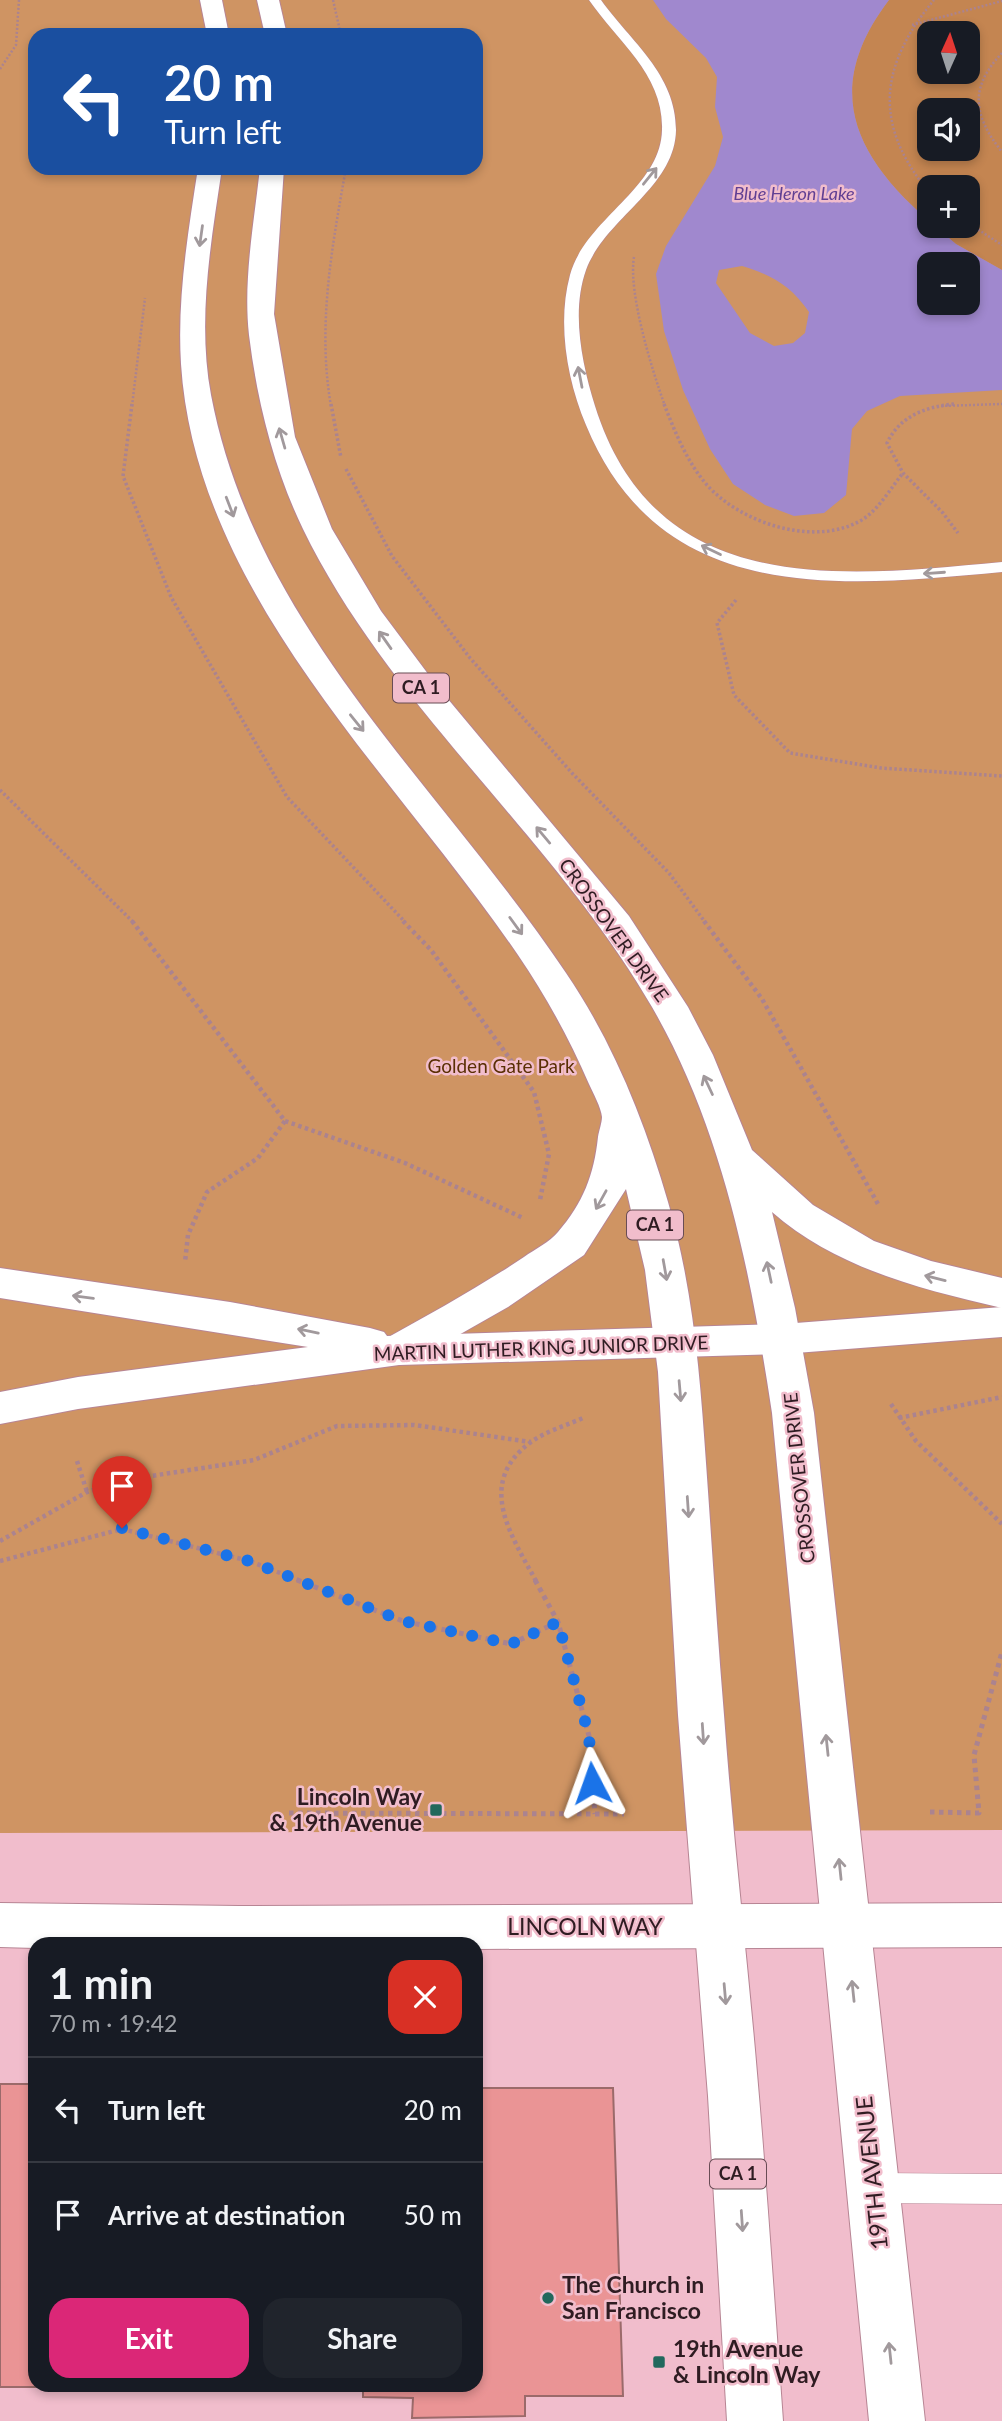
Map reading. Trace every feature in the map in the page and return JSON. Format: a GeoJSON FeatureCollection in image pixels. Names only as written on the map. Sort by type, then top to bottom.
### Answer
{"type":"FeatureCollection","features":[{"type":"Feature","properties":{"kind":"main road"},"geometry":{"type":"LineString","coordinates":[[211,0],[217,28]]}},
{"type":"Feature","properties":{"kind":"main road"},"geometry":{"type":"LineString","coordinates":[[268,0],[274,28]]}},
{"type":"Feature","properties":{"kind":"main road","name":"CA 1"},"geometry":{"type":"LineString","coordinates":[[209,175],[194,291],[195,366],[212,455],[241,536],[277,607],[320,675],[503,909],[556,985],[580,1026],[619,1110],[637,1161],[662,1252],[676,1344],[708,1814],[719,1926],[755,2421]]}},
{"type":"Feature","properties":{"kind":"main road","name":"CROSSOVER DRIVE"},"geometry":{"type":"LineString","coordinates":[[271,175],[261,290],[262,338],[270,390],[285,447],[311,514],[352,591],[396,656],[585,884],[642,963],[691,1049],[734,1148],[752,1201],[782,1339],[797,1445],[846,1926]]}},
{"type":"Feature","properties":{"kind":"main road"},"geometry":{"type":"LineString","coordinates":[[0,1283],[286,1326],[399,1350],[494,1297],[570,1245],[605,1194],[614,1167],[619,1110]]}},
{"type":"Feature","properties":{"kind":"main road"},"geometry":{"type":"LineString","coordinates":[[734,1148],[777,1198],[822,1233],[862,1253],[919,1274],[1002,1293]]}},
{"type":"Feature","properties":{"kind":"main road","name":"MARTIN LUTHER KING JUNIOR DRIVE"},"geometry":{"type":"LineString","coordinates":[[0,1408],[78,1393],[399,1350],[676,1344],[782,1339],[1002,1322]]}},
{"type":"Feature","properties":{"kind":"main road","name":"LINCOLN WAY"},"geometry":{"type":"LineString","coordinates":[[0,1926],[1002,1925]]}},
{"type":"Feature","properties":{"kind":"main road","name":"19TH AVENUE"},"geometry":{"type":"LineString","coordinates":[[846,1926],[897,2421]]}},
{"type":"Feature","properties":{"kind":"lane"},"geometry":{"type":"LineString","coordinates":[[595,0],[656,74],[665,98],[669,135],[660,164],[597,236],[577,273],[574,339],[588,410],[615,473],[652,514],[702,546],[761,569],[799,576],[838,578],[1002,568]]}},
{"type":"Feature","properties":{"kind":"lane"},"geometry":{"type":"LineString","coordinates":[[873,2188],[1002,2189]]}},
{"type":"Feature","properties":{"kind":"path"},"geometry":{"type":"LineString","coordinates":[[0,69],[16,45],[19,0]]}},
{"type":"Feature","properties":{"kind":"path"},"geometry":{"type":"LineString","coordinates":[[333,0],[339,28]]}},
{"type":"Feature","properties":{"kind":"path"},"geometry":{"type":"LineString","coordinates":[[917,178],[906,166],[892,131],[887,100],[893,65],[912,25],[934,0]]}},
{"type":"Feature","properties":{"kind":"path"},"geometry":{"type":"LineString","coordinates":[[912,25],[1002,1]]}},
{"type":"Feature","properties":{"kind":"path"},"geometry":{"type":"LineString","coordinates":[[1002,53],[981,79],[977,95],[984,124],[1002,152]]}},
{"type":"Feature","properties":{"kind":"path"},"geometry":{"type":"LineString","coordinates":[[345,175],[329,262],[325,372],[342,460],[392,555],[470,658],[572,773],[669,873],[762,999],[879,1206]]}},
{"type":"Feature","properties":{"kind":"path"},"geometry":{"type":"LineString","coordinates":[[980,231],[1002,245]]}},
{"type":"Feature","properties":{"kind":"path"},"geometry":{"type":"LineString","coordinates":[[635,253],[632,263],[648,355],[670,416],[694,465],[707,485],[722,499],[772,525],[801,531],[841,531],[862,520],[903,473]]}},
{"type":"Feature","properties":{"kind":"path"},"geometry":{"type":"LineString","coordinates":[[962,538],[943,513],[903,473],[887,443],[897,425],[939,407],[964,403],[1002,404]]}},
{"type":"Feature","properties":{"kind":"path"},"geometry":{"type":"LineString","coordinates":[[761,569],[717,623],[734,695],[790,753],[881,768],[1002,776]]}},
{"type":"Feature","properties":{"kind":"path"},"geometry":{"type":"LineString","coordinates":[[0,790],[138,927],[285,1121],[405,1163],[535,1224]]}},
{"type":"Feature","properties":{"kind":"path"},"geometry":{"type":"LineString","coordinates":[[183,1273],[188,1235],[207,1192],[258,1158],[285,1121]]}},
{"type":"Feature","properties":{"kind":"path"},"geometry":{"type":"LineString","coordinates":[[899,1418],[1002,1397]]}},
{"type":"Feature","properties":{"kind":"path"},"geometry":{"type":"LineString","coordinates":[[891,1404],[916,1441],[1002,1524]]}},
{"type":"Feature","properties":{"kind":"path"},"geometry":{"type":"LineString","coordinates":[[586,1417],[531,1442],[507,1466],[499,1500],[510,1533],[558,1622],[589,1736],[595,1814]]}},
{"type":"Feature","properties":{"kind":"path"},"geometry":{"type":"LineString","coordinates":[[0,1541],[87,1492],[119,1481],[254,1460],[337,1426],[414,1425],[531,1442]]}},
{"type":"Feature","properties":{"kind":"path"},"geometry":{"type":"LineString","coordinates":[[77,1461],[87,1492]]}},
{"type":"Feature","properties":{"kind":"path"},"geometry":{"type":"LineString","coordinates":[[0,1562],[122,1528],[249,1561],[403,1621],[511,1644],[558,1622]]}},
{"type":"Feature","properties":{"kind":"path"},"geometry":{"type":"LineString","coordinates":[[930,1812],[979,1813],[974,1755],[1002,1652]]}},
{"type":"Feature","properties":{"kind":"path"},"geometry":{"type":"LineString","coordinates":[[289,1813],[624,1814]]}},
{"type":"Feature","properties":{"kind":"green space","name":"Golden Gate Park"},"geometry":{"type":"Polygon","coordinates":[[[0,0],[1002,0],[1002,1830],[0,1833],[0,0]]]}},
{"type":"Feature","properties":{"kind":"shaded area"},"geometry":{"type":"Polygon","coordinates":[[[889,0],[1002,0],[1002,270],[980,258],[980,252],[970,252],[949,238],[980,238],[980,175],[917,175],[917,209],[881,171],[865,145],[855,119],[852,91],[856,62],[868,32],[889,0]]]}},
{"type":"Feature","properties":{"kind":"water","name":"Blue Heron Lake"},"geometry":{"type":"Polygon","coordinates":[[[653,0],[889,0],[868,32],[856,62],[852,91],[855,119],[865,145],[881,171],[917,209],[917,238],[949,238],[970,252],[917,252],[917,315],[980,315],[980,258],[1002,270],[1002,390],[900,396],[867,411],[852,429],[846,495],[824,513],[794,516],[765,505],[733,484],[710,449],[683,390],[664,331],[656,274],[666,246],[715,166],[723,137],[715,107],[717,77],[706,58],[666,19],[653,0]],[[742,266],[719,270],[716,283],[750,333],[774,346],[793,343],[805,333],[809,312],[795,295],[763,273],[742,266]]]}},
{"type":"Feature","properties":{"kind":"building"},"geometry":{"type":"Polygon","coordinates":[[[0,2084],[28,2084],[28,2387],[0,2387],[0,2084]]]}},
{"type":"Feature","properties":{"kind":"building","name":"The Church in San Francisco"},"geometry":{"type":"Polygon","coordinates":[[[483,2088],[613,2088],[623,2396],[525,2396],[525,2416],[412,2418],[413,2398],[363,2397],[363,2392],[483,2392],[483,2088]]]}},
{"type":"Feature","properties":{"kind":"place","name":"Lincoln Way & 19th Avenue"},"geometry":{"type":"Point","coordinates":[436,1810]}},
{"type":"Feature","properties":{"kind":"place","name":"The Church in San Francisco"},"geometry":{"type":"Point","coordinates":[548,2298]}},
{"type":"Feature","properties":{"kind":"place","name":"19th Avenue & Lincoln Way"},"geometry":{"type":"Point","coordinates":[659,2362]}},
{"type":"Feature","properties":{"kind":"route"},"geometry":{"type":"LineString","coordinates":[[122,1528],[249,1561],[403,1621],[511,1644],[558,1622],[589,1736],[592,1783]]}}]}
